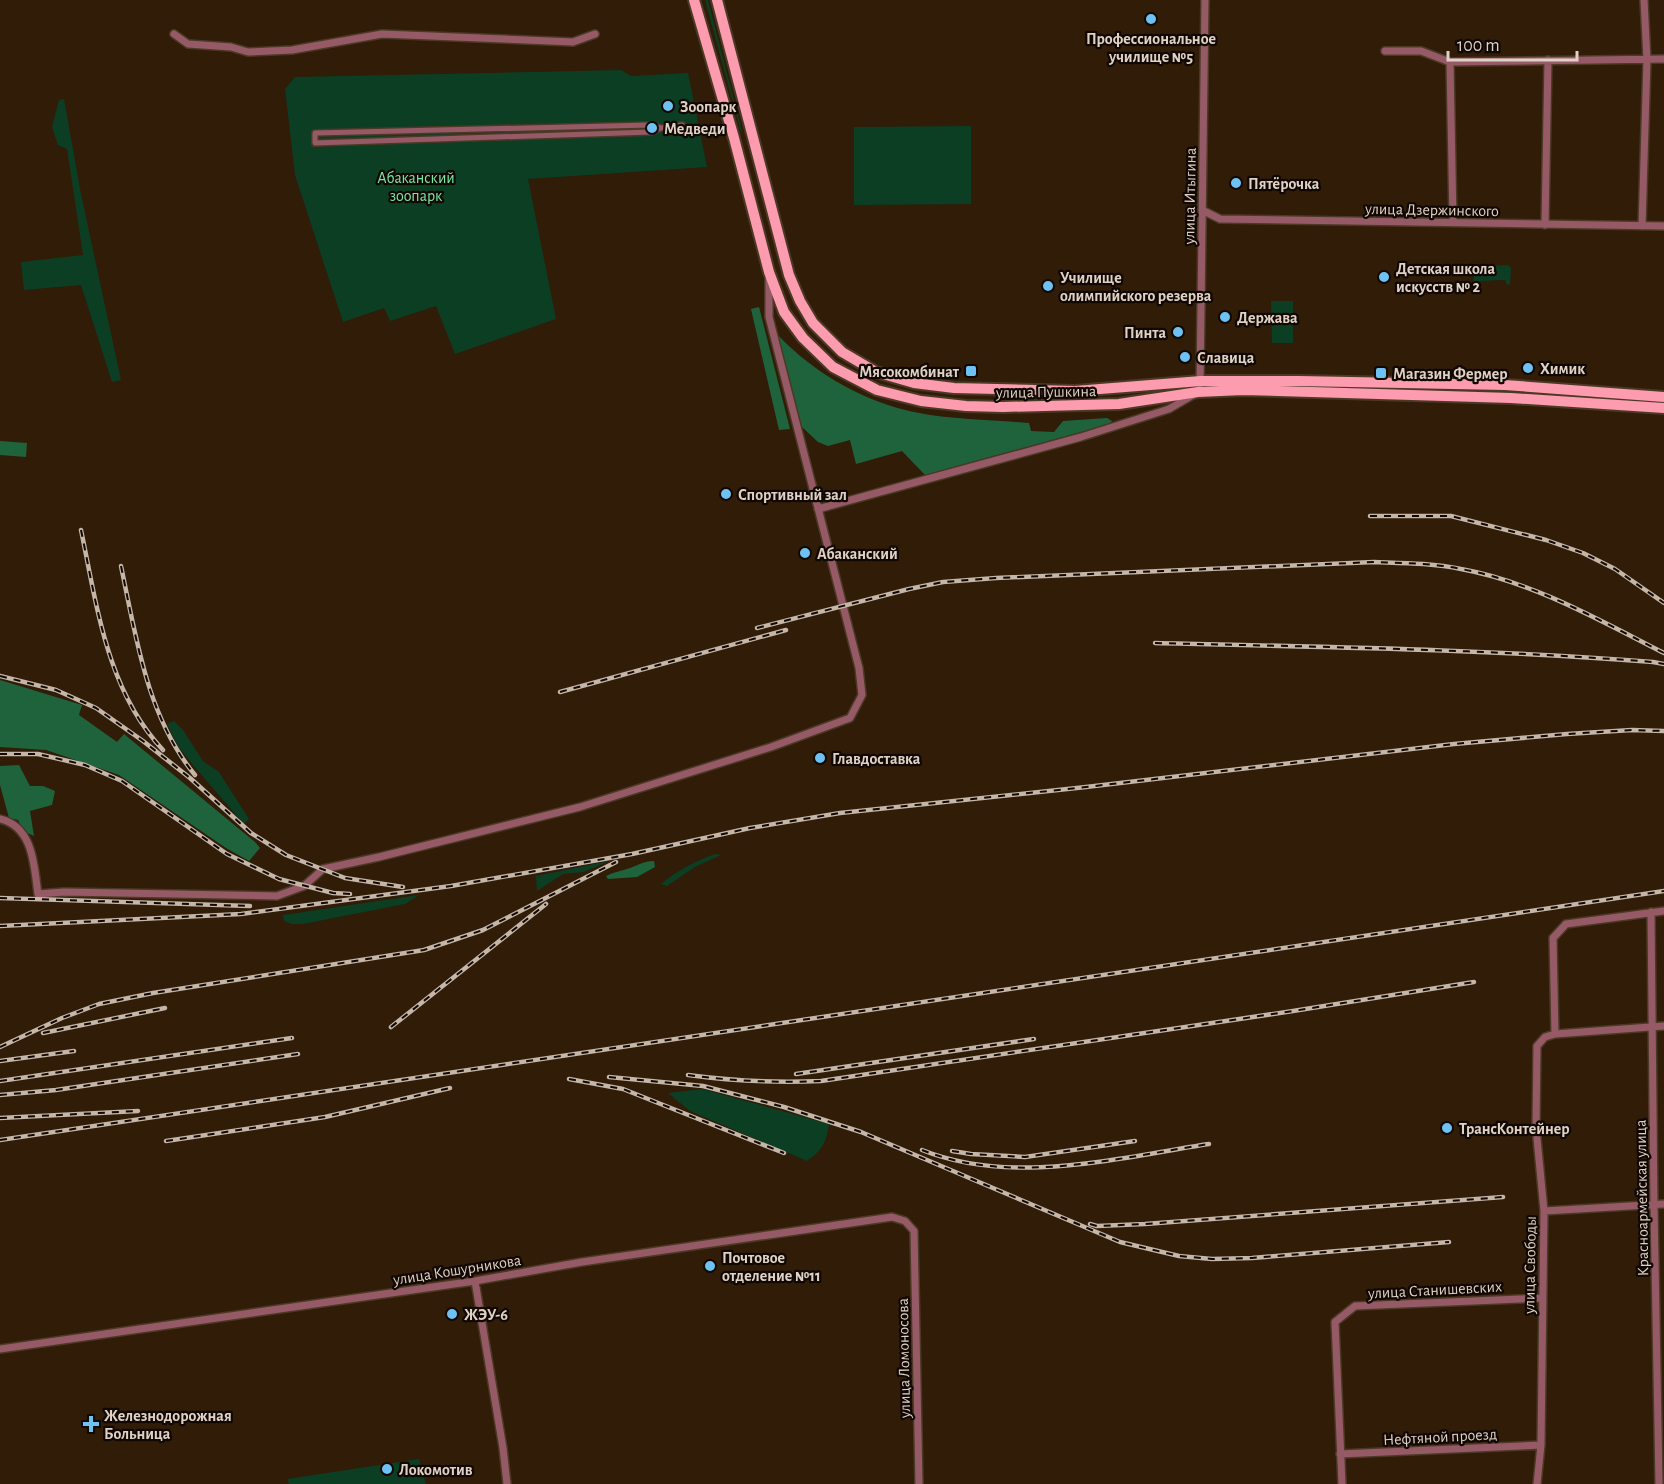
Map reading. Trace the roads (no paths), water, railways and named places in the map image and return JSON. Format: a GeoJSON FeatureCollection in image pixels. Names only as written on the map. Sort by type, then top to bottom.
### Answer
{"type":"FeatureCollection","features":[{"type":"Feature","properties":{"kind":"main road","name":"улица Пушкина"},"geometry":{"type":"LineString","coordinates":[[694,0],[733,134],[769,272],[784,312],[803,338],[833,367],[877,390],[921,401],[1003,407],[1119,404],[1200,387],[1511,398],[1664,408]]}},
{"type":"Feature","properties":{"kind":"main road","name":"улица Пушкина"},"geometry":{"type":"LineString","coordinates":[[717,0],[789,275],[800,301],[813,323],[842,352],[876,372],[914,383],[954,388],[1075,391],[1299,381],[1505,385],[1664,396]]}},
{"type":"Feature","properties":{"kind":"street","name":"улица Итыгина"},"geometry":{"type":"LineString","coordinates":[[1200,387],[1205,0]]}},
{"type":"Feature","properties":{"kind":"street"},"geometry":{"type":"LineString","coordinates":[[1642,226],[1647,60],[1644,0]]}},
{"type":"Feature","properties":{"kind":"street"},"geometry":{"type":"LineString","coordinates":[[174,34],[188,44],[231,47],[248,52],[292,50],[382,34],[573,42],[594,34]]}},
{"type":"Feature","properties":{"kind":"street"},"geometry":{"type":"LineString","coordinates":[[1385,51],[1421,51],[1450,62],[1664,59]]}},
{"type":"Feature","properties":{"kind":"street"},"geometry":{"type":"LineString","coordinates":[[1545,225],[1548,60]]}},
{"type":"Feature","properties":{"kind":"street"},"geometry":{"type":"LineString","coordinates":[[1450,62],[1453,222]]}},
{"type":"Feature","properties":{"kind":"street"},"geometry":{"type":"LineString","coordinates":[[661,128],[649,125],[315,133],[315,143],[651,132],[682,124]]}},
{"type":"Feature","properties":{"kind":"street","name":"улица Дзержинского"},"geometry":{"type":"LineString","coordinates":[[1202,210],[1220,219],[1664,226]]}},
{"type":"Feature","properties":{"kind":"street"},"geometry":{"type":"LineString","coordinates":[[0,819],[21,831],[31,850],[38,894],[64,892],[277,896],[304,886],[323,869],[379,858],[580,807],[771,747],[850,717],[862,695],[859,668],[769,317],[769,272]]}},
{"type":"Feature","properties":{"kind":"street"},"geometry":{"type":"LineString","coordinates":[[818,509],[1081,437],[1169,410],[1200,387]]}},
{"type":"Feature","properties":{"kind":"street"},"geometry":{"type":"LineString","coordinates":[[1664,911],[1566,924],[1553,938],[1555,1034],[1664,1026]]}},
{"type":"Feature","properties":{"kind":"street","name":"Красноармейская улица"},"geometry":{"type":"LineString","coordinates":[[1652,912],[1653,1205],[1660,1326],[1659,1484]]}},
{"type":"Feature","properties":{"kind":"street","name":"улица Свободы"},"geometry":{"type":"LineString","coordinates":[[1538,1484],[1541,1445],[1544,1210],[1536,1128],[1537,1046],[1545,1037],[1555,1034]]}},
{"type":"Feature","properties":{"kind":"street"},"geometry":{"type":"LineString","coordinates":[[1544,1210],[1664,1204]]}},
{"type":"Feature","properties":{"kind":"street","name":"улица Кошурникова"},"geometry":{"type":"LineString","coordinates":[[0,1349],[475,1281],[555,1266],[869,1219],[892,1217],[905,1221],[914,1231]]}},
{"type":"Feature","properties":{"kind":"street","name":"улица Ломоносова"},"geometry":{"type":"LineString","coordinates":[[914,1231],[919,1484]]}},
{"type":"Feature","properties":{"kind":"street"},"geometry":{"type":"LineString","coordinates":[[475,1281],[507,1484]]}},
{"type":"Feature","properties":{"kind":"street","name":"улица Станишевских"},"geometry":{"type":"LineString","coordinates":[[1340,1454],[1335,1322],[1355,1306],[1542,1298]]}},
{"type":"Feature","properties":{"kind":"street","name":"Нефтяной проезд"},"geometry":{"type":"LineString","coordinates":[[1340,1454],[1541,1445]]}},
{"type":"Feature","properties":{"kind":"street"},"geometry":{"type":"LineString","coordinates":[[1340,1454],[1342,1484]]}},
{"type":"Feature","properties":{"kind":"railway"},"geometry":{"type":"LineString","coordinates":[[1370,516],[1451,516],[1546,540],[1583,553],[1615,569],[1664,603]]}},
{"type":"Feature","properties":{"kind":"railway"},"geometry":{"type":"LineString","coordinates":[[81,530],[99,617],[117,675],[144,727],[163,750]]}},
{"type":"Feature","properties":{"kind":"railway"},"geometry":{"type":"LineString","coordinates":[[757,628],[943,582],[1374,562],[1450,567],[1514,583],[1590,615],[1664,653]]}},
{"type":"Feature","properties":{"kind":"railway"},"geometry":{"type":"LineString","coordinates":[[121,566],[138,648],[154,702],[165,728],[195,775]]}},
{"type":"Feature","properties":{"kind":"railway"},"geometry":{"type":"LineString","coordinates":[[560,692],[786,630]]}},
{"type":"Feature","properties":{"kind":"railway"},"geometry":{"type":"LineString","coordinates":[[1155,643],[1466,651],[1664,664]]}},
{"type":"Feature","properties":{"kind":"railway"},"geometry":{"type":"LineString","coordinates":[[0,676],[56,690],[96,708],[190,778],[251,833],[286,855],[345,878],[403,887]]}},
{"type":"Feature","properties":{"kind":"railway"},"geometry":{"type":"LineString","coordinates":[[0,926],[241,914],[451,886],[632,854],[750,828],[840,813],[1454,744],[1567,734],[1632,730],[1664,731]]}},
{"type":"Feature","properties":{"kind":"railway"},"geometry":{"type":"LineString","coordinates":[[0,754],[38,754],[85,765],[122,781],[227,854],[279,879],[333,893],[350,894]]}},
{"type":"Feature","properties":{"kind":"railway"},"geometry":{"type":"LineString","coordinates":[[0,1047],[62,1018],[99,1004],[153,993],[424,950],[483,930],[616,862]]}},
{"type":"Feature","properties":{"kind":"railway"},"geometry":{"type":"LineString","coordinates":[[0,1140],[1664,891]]}},
{"type":"Feature","properties":{"kind":"railway"},"geometry":{"type":"LineString","coordinates":[[0,898],[250,906]]}},
{"type":"Feature","properties":{"kind":"railway"},"geometry":{"type":"LineString","coordinates":[[391,1027],[546,904]]}},
{"type":"Feature","properties":{"kind":"railway"},"geometry":{"type":"LineString","coordinates":[[688,1075],[755,1081],[821,1081],[1474,982]]}},
{"type":"Feature","properties":{"kind":"railway"},"geometry":{"type":"LineString","coordinates":[[43,1033],[165,1008]]}},
{"type":"Feature","properties":{"kind":"railway"},"geometry":{"type":"LineString","coordinates":[[0,1081],[292,1038]]}},
{"type":"Feature","properties":{"kind":"railway"},"geometry":{"type":"LineString","coordinates":[[796,1074],[1034,1039]]}},
{"type":"Feature","properties":{"kind":"railway"},"geometry":{"type":"LineString","coordinates":[[0,1061],[74,1051]]}},
{"type":"Feature","properties":{"kind":"railway"},"geometry":{"type":"LineString","coordinates":[[0,1095],[56,1090],[298,1054]]}},
{"type":"Feature","properties":{"kind":"railway"},"geometry":{"type":"LineString","coordinates":[[609,1077],[703,1086],[784,1107],[861,1132],[1120,1242],[1179,1256],[1212,1259],[1252,1258],[1449,1242]]}},
{"type":"Feature","properties":{"kind":"railway"},"geometry":{"type":"LineString","coordinates":[[569,1079],[623,1089],[784,1153]]}},
{"type":"Feature","properties":{"kind":"railway"},"geometry":{"type":"LineString","coordinates":[[166,1141],[325,1117],[450,1088]]}},
{"type":"Feature","properties":{"kind":"railway"},"geometry":{"type":"LineString","coordinates":[[0,1118],[138,1111]]}},
{"type":"Feature","properties":{"kind":"railway"},"geometry":{"type":"LineString","coordinates":[[952,1151],[1025,1157],[1135,1141]]}},
{"type":"Feature","properties":{"kind":"railway"},"geometry":{"type":"LineString","coordinates":[[922,1150],[956,1161],[1028,1168],[1101,1162],[1209,1144]]}},
{"type":"Feature","properties":{"kind":"railway"},"geometry":{"type":"LineString","coordinates":[[1090,1224],[1097,1226],[1145,1224],[1503,1197]]}},
{"type":"Feature","properties":{"kind":"place","name":"Профессиональное училище №5"},"geometry":{"type":"Point","coordinates":[1151,19]}},
{"type":"Feature","properties":{"kind":"place","name":"Зоопарк"},"geometry":{"type":"Point","coordinates":[668,106]}},
{"type":"Feature","properties":{"kind":"place","name":"Медведи"},"geometry":{"type":"Point","coordinates":[652,128]}},
{"type":"Feature","properties":{"kind":"place","name":"Пятёрочка"},"geometry":{"type":"Point","coordinates":[1236,183]}},
{"type":"Feature","properties":{"kind":"place","name":"Детская школа искусств № 2"},"geometry":{"type":"Point","coordinates":[1384,277]}},
{"type":"Feature","properties":{"kind":"place","name":"Училище олимпийского резерва"},"geometry":{"type":"Point","coordinates":[1048,286]}},
{"type":"Feature","properties":{"kind":"place","name":"Держава"},"geometry":{"type":"Point","coordinates":[1225,317]}},
{"type":"Feature","properties":{"kind":"place","name":"Пинта"},"geometry":{"type":"Point","coordinates":[1178,332]}},
{"type":"Feature","properties":{"kind":"place","name":"Славица"},"geometry":{"type":"Point","coordinates":[1185,357]}},
{"type":"Feature","properties":{"kind":"place","name":"Химик"},"geometry":{"type":"Point","coordinates":[1528,368]}},
{"type":"Feature","properties":{"kind":"place","name":"Мясокомбинат"},"geometry":{"type":"Point","coordinates":[971,371]}},
{"type":"Feature","properties":{"kind":"place","name":"Магазин Фермер"},"geometry":{"type":"Point","coordinates":[1381,373]}},
{"type":"Feature","properties":{"kind":"place","name":"Спортивный зал"},"geometry":{"type":"Point","coordinates":[726,494]}},
{"type":"Feature","properties":{"kind":"place","name":"Абаканский"},"geometry":{"type":"Point","coordinates":[805,553]}},
{"type":"Feature","properties":{"kind":"place","name":"Главдоставка"},"geometry":{"type":"Point","coordinates":[820,758]}},
{"type":"Feature","properties":{"kind":"place","name":"ТрансКонтейнер"},"geometry":{"type":"Point","coordinates":[1447,1128]}},
{"type":"Feature","properties":{"kind":"place","name":"Почтовое отделение №11"},"geometry":{"type":"Point","coordinates":[710,1266]}},
{"type":"Feature","properties":{"kind":"place","name":"ЖЭУ-6"},"geometry":{"type":"Point","coordinates":[452,1314]}},
{"type":"Feature","properties":{"kind":"place","name":"Железнодорожная Больница"},"geometry":{"type":"Point","coordinates":[91,1424]}},
{"type":"Feature","properties":{"kind":"place","name":"Локомотив"},"geometry":{"type":"Point","coordinates":[387,1469]}},
{"type":"Feature","properties":{"kind":"park label","name":"Абаканский зоопарк"},"geometry":{"type":"Point","coordinates":[416,186]}}]}
